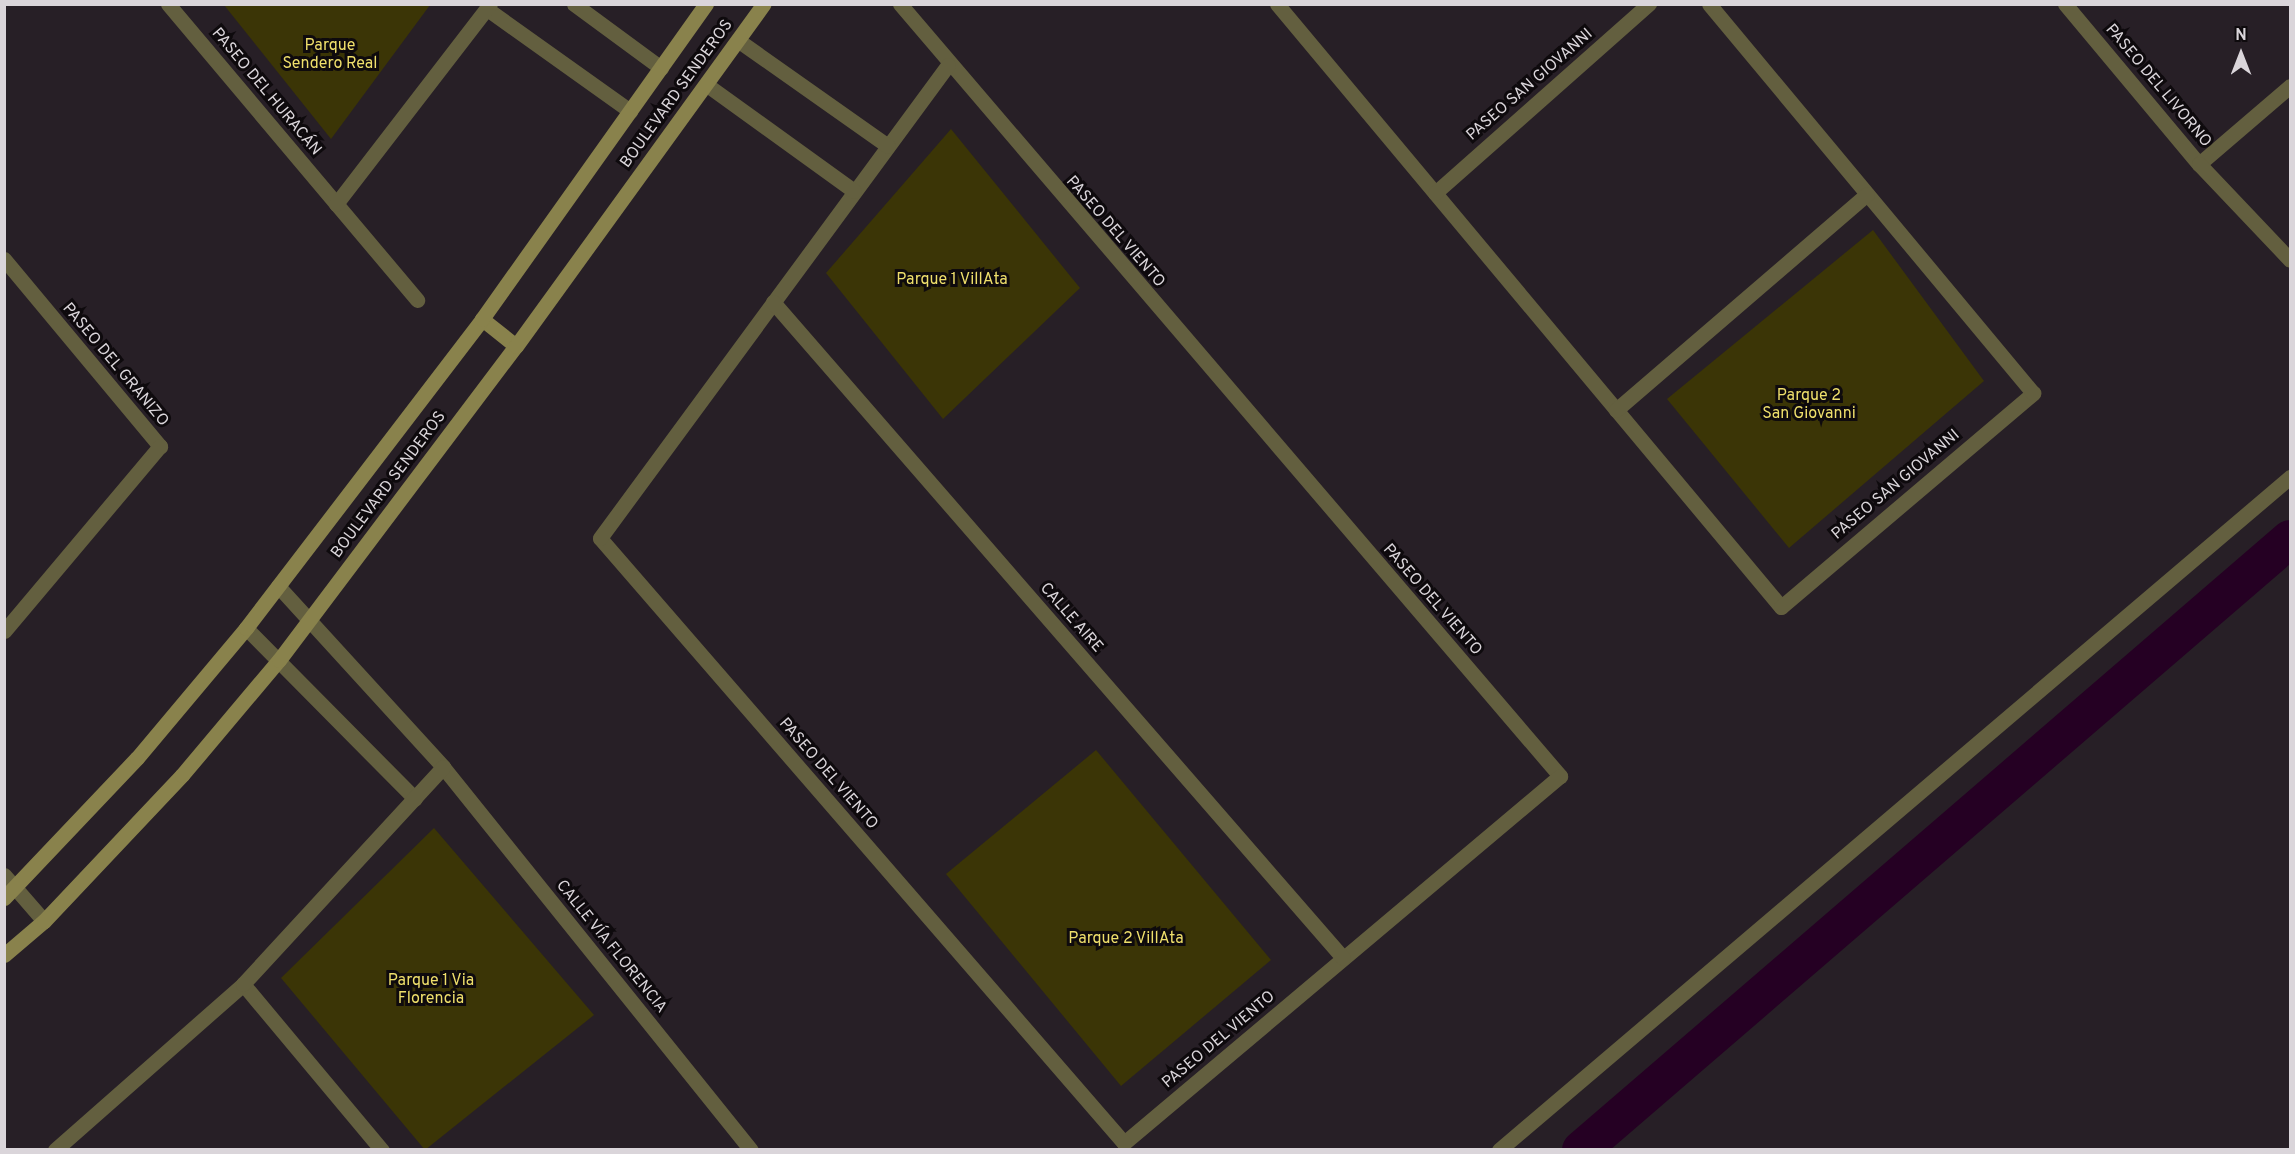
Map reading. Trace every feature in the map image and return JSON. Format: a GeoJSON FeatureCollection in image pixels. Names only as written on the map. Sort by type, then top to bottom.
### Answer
{"type":"FeatureCollection","features":[{"type":"Feature","properties":{"kind":"main road","name":"BOULEVARD SENDEROS"},"geometry":{"type":"LineString","coordinates":[[10,893],[137,758],[246,628],[482,319],[706,4]]}},
{"type":"Feature","properties":{"kind":"main road","name":"BOULEVARD SENDEROS"},"geometry":{"type":"LineString","coordinates":[[6,952],[44,921],[182,775],[279,660],[516,346],[764,4]]}},
{"type":"Feature","properties":{"kind":"main road"},"geometry":{"type":"LineString","coordinates":[[482,319],[516,346]]}},
{"type":"Feature","properties":{"kind":"street","name":"PASEO DEL HURACÁN"},"geometry":{"type":"LineString","coordinates":[[168,4],[417,300]]}},
{"type":"Feature","properties":{"kind":"street"},"geometry":{"type":"LineString","coordinates":[[574,4],[661,68]]}},
{"type":"Feature","properties":{"kind":"street","name":"PASEO DEL VIENTO"},"geometry":{"type":"LineString","coordinates":[[900,4],[948,64],[1560,776],[1124,1143],[600,538],[948,64]]}},
{"type":"Feature","properties":{"kind":"street","name":"PASEO SAN GIOVANNI"},"geometry":{"type":"LineString","coordinates":[[1277,4],[1781,608],[2033,393],[1709,4]]}},
{"type":"Feature","properties":{"kind":"street","name":"PASEO SAN GIOVANNI"},"geometry":{"type":"LineString","coordinates":[[1435,193],[1650,4]]}},
{"type":"Feature","properties":{"kind":"street","name":"PASEO DEL LIVORNO"},"geometry":{"type":"LineString","coordinates":[[2066,4],[2199,164],[2290,260]]}},
{"type":"Feature","properties":{"kind":"street"},"geometry":{"type":"LineString","coordinates":[[336,204],[488,7],[630,111]]}},
{"type":"Feature","properties":{"kind":"street"},"geometry":{"type":"LineString","coordinates":[[740,40],[888,146]]}},
{"type":"Feature","properties":{"kind":"street"},"geometry":{"type":"LineString","coordinates":[[707,85],[854,191]]}},
{"type":"Feature","properties":{"kind":"street","name":"PASEO DEL LIVORNO"},"geometry":{"type":"LineString","coordinates":[[2199,164],[2290,86]]}},
{"type":"Feature","properties":{"kind":"street"},"geometry":{"type":"LineString","coordinates":[[1616,410],[1867,194]]}},
{"type":"Feature","properties":{"kind":"street","name":"PASEO DEL GRANIZO"},"geometry":{"type":"LineString","coordinates":[[4,259],[160,446],[4,631]]}},
{"type":"Feature","properties":{"kind":"street","name":"CALLE AIRE"},"geometry":{"type":"LineString","coordinates":[[773,302],[1343,958]]}},
{"type":"Feature","properties":{"kind":"street"},"geometry":{"type":"LineString","coordinates":[[1499,1149],[2290,477]]}},
{"type":"Feature","properties":{"kind":"street","name":"CALLE VÍA FLORENCIA"},"geometry":{"type":"LineString","coordinates":[[278,586],[442,767],[751,1149]]}},
{"type":"Feature","properties":{"kind":"street"},"geometry":{"type":"LineString","coordinates":[[246,628],[415,799]]}},
{"type":"Feature","properties":{"kind":"street"},"geometry":{"type":"LineString","coordinates":[[55,1149],[243,984],[442,767]]}},
{"type":"Feature","properties":{"kind":"street"},"geometry":{"type":"LineString","coordinates":[[4,875],[10,893],[44,921]]}},
{"type":"Feature","properties":{"kind":"street"},"geometry":{"type":"LineString","coordinates":[[243,984],[382,1149]]}},
{"type":"Feature","properties":{"kind":"green space","name":"Parque Sendero Real"},"geometry":{"type":"Polygon","coordinates":[[[224,5],[430,5],[331,139],[224,5]]]}},
{"type":"Feature","properties":{"kind":"green space","name":"Parque 1 VillAta"},"geometry":{"type":"Polygon","coordinates":[[[951,129],[1080,288],[943,419],[826,273],[951,129]]]}},
{"type":"Feature","properties":{"kind":"green space","name":"Parque 2 San Giovanni"},"geometry":{"type":"Polygon","coordinates":[[[1873,230],[1984,381],[1789,548],[1667,399],[1873,230]]]}},
{"type":"Feature","properties":{"kind":"green space","name":"Parque 2 VillAta"},"geometry":{"type":"Polygon","coordinates":[[[1096,750],[1271,960],[1121,1086],[946,874],[1096,750]]]}},
{"type":"Feature","properties":{"kind":"green space","name":"Parque 1 Via Florencia"},"geometry":{"type":"Polygon","coordinates":[[[434,828],[594,1015],[425,1150],[281,978],[434,828]]]}},
{"type":"Feature","properties":{"kind":"waterway"},"geometry":{"type":"LineString","coordinates":[[1581,1150],[2290,539]]}}]}
